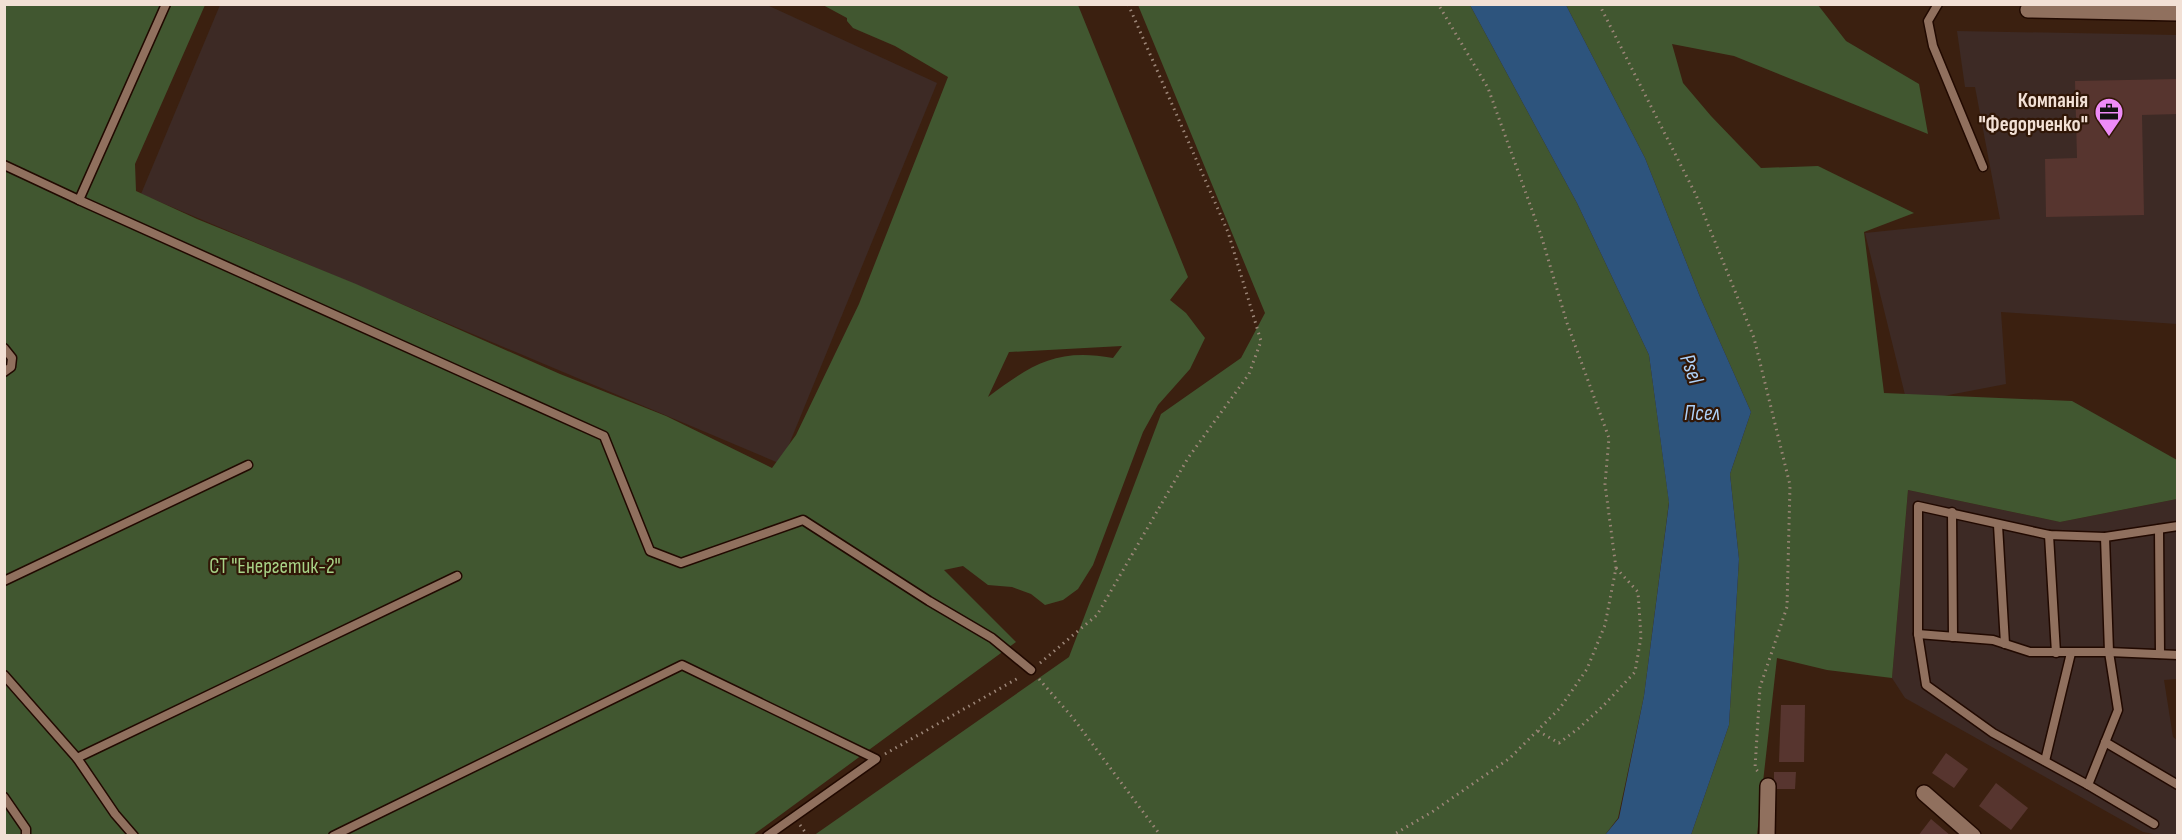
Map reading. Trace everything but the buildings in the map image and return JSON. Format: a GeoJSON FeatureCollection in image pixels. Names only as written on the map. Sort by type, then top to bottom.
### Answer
{"type":"FeatureCollection","features":[{"type":"Feature","properties":{"kind":"street"},"geometry":{"type":"LineString","coordinates":[[2023,7],[2178,13]]}},
{"type":"Feature","properties":{"kind":"street"},"geometry":{"type":"LineString","coordinates":[[1767,836],[1768,786]]}},
{"type":"Feature","properties":{"kind":"street"},"geometry":{"type":"LineString","coordinates":[[1924,793],[1972,836]]}},
{"type":"Feature","properties":{"kind":"lane"},"geometry":{"type":"LineString","coordinates":[[79,200],[166,4]]}},
{"type":"Feature","properties":{"kind":"lane"},"geometry":{"type":"LineString","coordinates":[[1938,4],[1928,21],[1933,46],[1983,167]]}},
{"type":"Feature","properties":{"kind":"lane"},"geometry":{"type":"LineString","coordinates":[[4,165],[604,436],[650,551],[681,563],[803,520],[929,601],[992,638],[1031,670]]}},
{"type":"Feature","properties":{"kind":"lane"},"geometry":{"type":"LineString","coordinates":[[4,348],[12,358],[11,367],[4,372]]}},
{"type":"Feature","properties":{"kind":"lane"},"geometry":{"type":"LineString","coordinates":[[4,581],[248,465]]}},
{"type":"Feature","properties":{"kind":"lane"},"geometry":{"type":"LineString","coordinates":[[2154,825],[2088,785],[1993,733],[1926,685],[1918,634],[1918,506],[2049,535],[2105,537],[2178,526]]}},
{"type":"Feature","properties":{"kind":"lane"},"geometry":{"type":"LineString","coordinates":[[1952,512],[1953,637]]}},
{"type":"Feature","properties":{"kind":"lane"},"geometry":{"type":"LineString","coordinates":[[1998,525],[2006,644]]}},
{"type":"Feature","properties":{"kind":"lane"},"geometry":{"type":"LineString","coordinates":[[2159,529],[2160,654]]}},
{"type":"Feature","properties":{"kind":"lane"},"geometry":{"type":"LineString","coordinates":[[2049,535],[2056,653]]}},
{"type":"Feature","properties":{"kind":"lane"},"geometry":{"type":"LineString","coordinates":[[2088,785],[2118,710],[2109,652],[2105,537]]}},
{"type":"Feature","properties":{"kind":"lane"},"geometry":{"type":"LineString","coordinates":[[77,758],[457,576]]}},
{"type":"Feature","properties":{"kind":"lane"},"geometry":{"type":"LineString","coordinates":[[1918,634],[1993,640],[2030,652],[2178,655]]}},
{"type":"Feature","properties":{"kind":"lane"},"geometry":{"type":"LineString","coordinates":[[2045,761],[2071,653]]}},
{"type":"Feature","properties":{"kind":"lane"},"geometry":{"type":"LineString","coordinates":[[333,836],[682,665],[876,759],[767,836]]}},
{"type":"Feature","properties":{"kind":"lane"},"geometry":{"type":"LineString","coordinates":[[4,675],[77,758],[115,814],[134,836]]}},
{"type":"Feature","properties":{"kind":"lane"},"geometry":{"type":"LineString","coordinates":[[2105,742],[2178,785]]}},
{"type":"Feature","properties":{"kind":"lane"},"geometry":{"type":"LineString","coordinates":[[4,797],[26,830],[26,836]]}},
{"type":"Feature","properties":{"kind":"path"},"geometry":{"type":"LineString","coordinates":[[876,759],[1031,670],[1097,615],[1188,458],[1249,374],[1261,341],[1228,232],[1128,4]]}},
{"type":"Feature","properties":{"kind":"path"},"geometry":{"type":"LineString","coordinates":[[1391,836],[1432,812],[1510,758],[1560,708],[1587,669],[1605,625],[1616,568],[1605,484],[1609,438],[1567,323],[1541,234],[1488,88],[1438,4]]}},
{"type":"Feature","properties":{"kind":"path"},"geometry":{"type":"LineString","coordinates":[[1599,4],[1696,195],[1754,338],[1790,485],[1787,607],[1760,687],[1755,768],[1768,786]]}},
{"type":"Feature","properties":{"kind":"path"},"geometry":{"type":"LineString","coordinates":[[1538,730],[1559,743],[1595,713],[1635,672],[1641,637],[1638,592],[1616,568]]}},
{"type":"Feature","properties":{"kind":"path"},"geometry":{"type":"LineString","coordinates":[[1031,670],[1073,718],[1161,836]]}},
{"type":"Feature","properties":{"kind":"shaded area"},"geometry":{"type":"Polygon","coordinates":[[[220,5],[767,5],[937,83],[781,464],[141,194],[220,5]]]}},
{"type":"Feature","properties":{"kind":"shaded area"},"geometry":{"type":"Polygon","coordinates":[[[1957,31],[2177,35],[2177,324],[2001,312],[2006,384],[1907,403],[1865,233],[2000,219],[1975,87],[1965,87],[1957,31]]]}},
{"type":"Feature","properties":{"kind":"shaded area"},"geometry":{"type":"Polygon","coordinates":[[[1908,490],[2060,522],[2177,499],[2177,679],[2164,680],[2173,737],[2177,740],[2177,835],[2143,832],[1905,698],[1892,678],[1908,490]]]}},
{"type":"Feature","properties":{"kind":"green space","name":"СТ \"Енергетик-2\""},"geometry":{"type":"Polygon","coordinates":[[[5,5],[205,5],[135,164],[136,191],[560,374],[666,416],[772,468],[796,435],[859,304],[948,77],[895,46],[853,28],[847,18],[823,5],[1078,5],[1188,277],[1170,300],[1186,313],[1205,338],[1190,369],[1158,405],[1143,432],[1093,565],[1078,589],[1063,600],[1045,605],[1031,594],[1012,587],[988,585],[963,566],[944,570],[1016,642],[753,835],[5,836],[5,5]],[[1122,346],[1009,352],[988,397],[1018,376],[1046,361],[1076,355],[1113,358],[1122,346]]]}},
{"type":"Feature","properties":{"kind":"green space"},"geometry":{"type":"Polygon","coordinates":[[[1138,5],[1470,5],[1577,203],[1649,355],[1669,502],[1644,696],[1618,818],[1605,835],[813,836],[1069,657],[1161,414],[1241,358],[1265,313],[1138,5]]]}},
{"type":"Feature","properties":{"kind":"green space"},"geometry":{"type":"Polygon","coordinates":[[[1566,5],[1818,5],[1846,41],[1919,84],[1928,134],[1734,56],[1672,44],[1683,83],[1761,168],[1818,166],[1914,213],[1864,232],[1884,393],[2072,401],[2177,460],[2177,499],[2060,522],[1908,490],[1892,678],[1827,670],[1777,658],[1757,835],[1691,835],[1729,725],[1739,559],[1730,474],[1751,412],[1700,297],[1645,158],[1566,5]]]}},
{"type":"Feature","properties":{"kind":"water","name":"Псел"},"geometry":{"type":"Polygon","coordinates":[[[1470,5],[1566,5],[1645,158],[1700,297],[1751,412],[1730,474],[1739,559],[1729,725],[1691,835],[1605,835],[1619,818],[1644,696],[1669,503],[1649,355],[1577,203],[1470,5]]]}},
{"type":"Feature","properties":{"kind":"place","name":"Компанія \"Федорченко\""},"geometry":{"type":"Point","coordinates":[2109,138]}},
{"type":"Feature","properties":{"kind":"water label","name":"Psel"},"geometry":{"type":"Point","coordinates":[1691,369]}}]}
